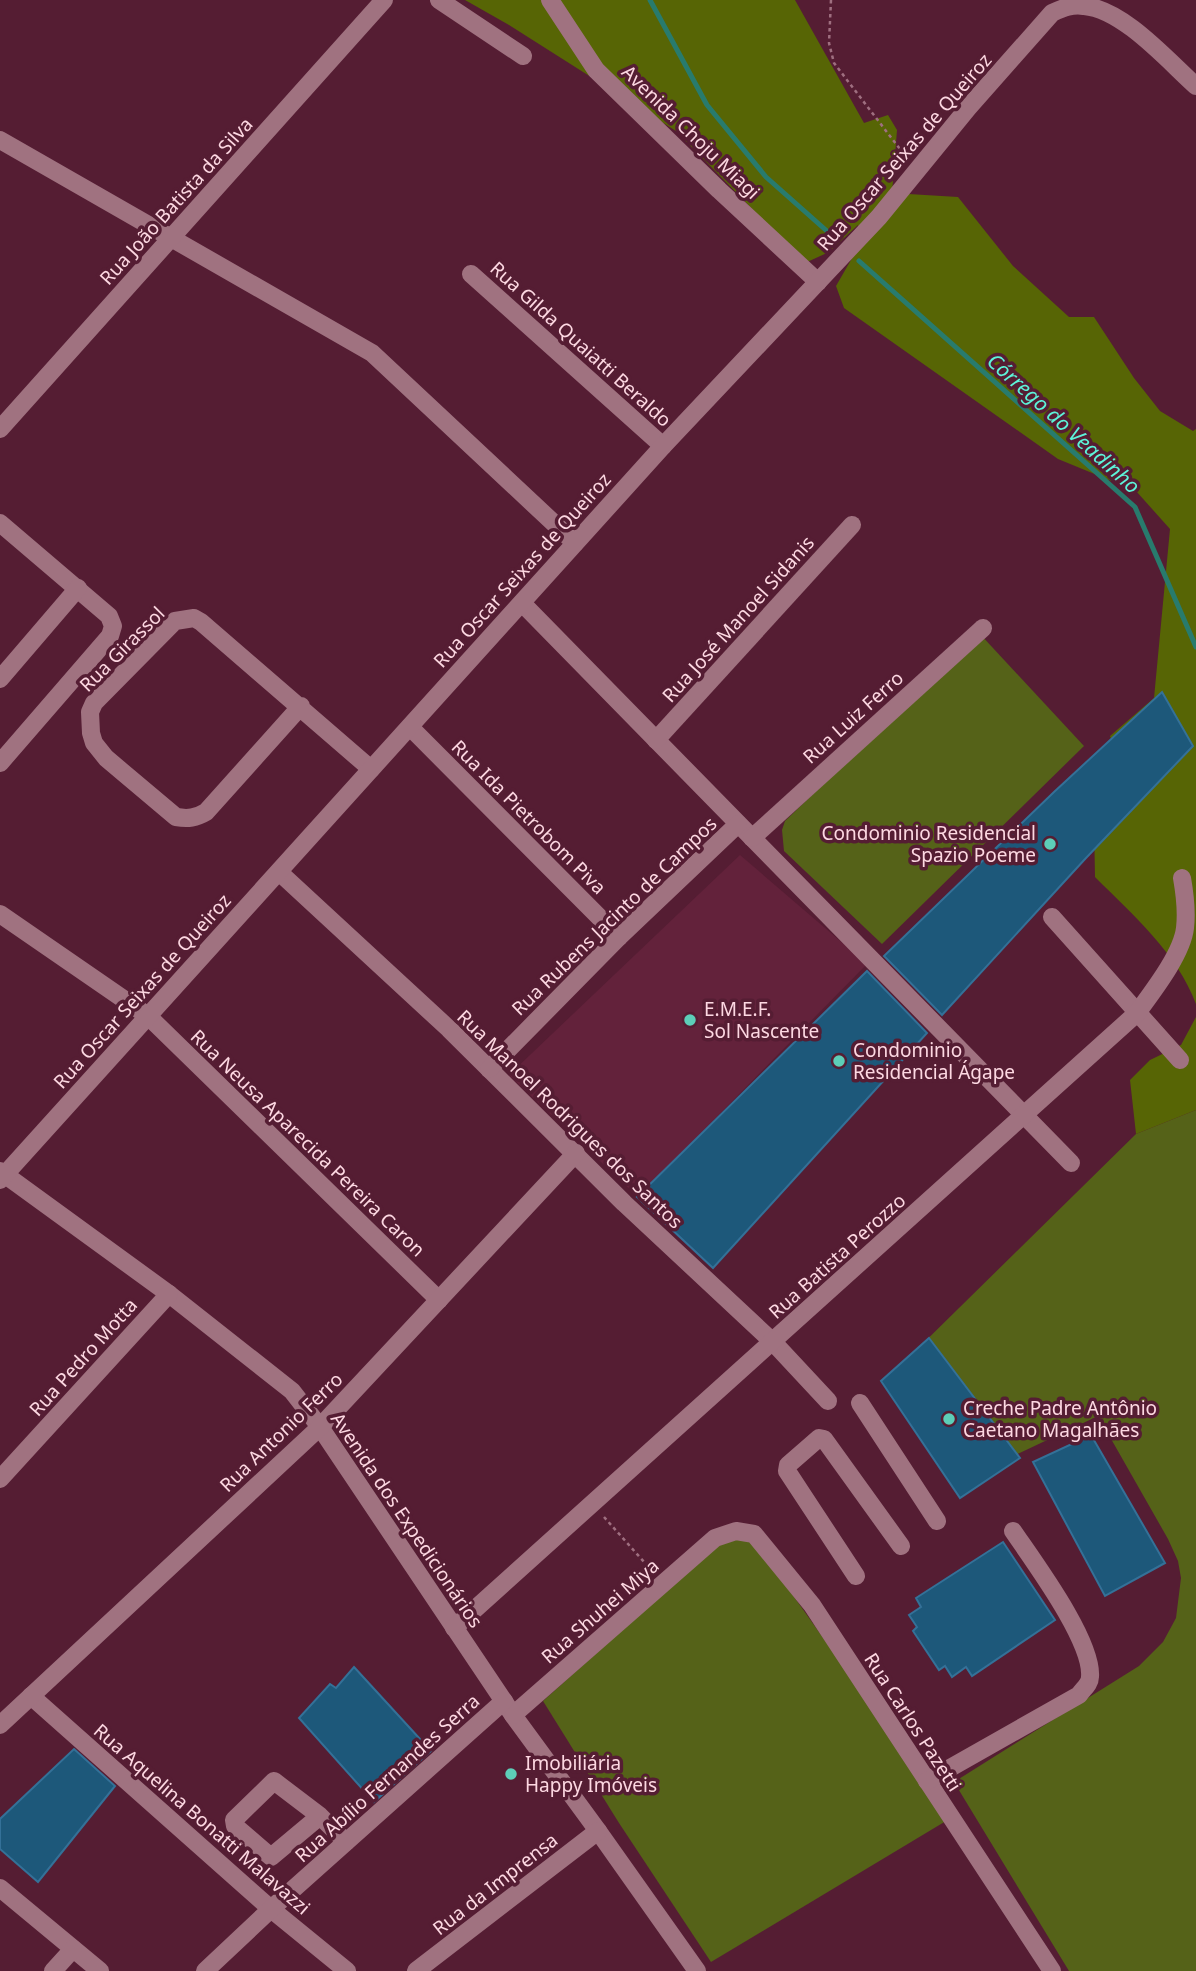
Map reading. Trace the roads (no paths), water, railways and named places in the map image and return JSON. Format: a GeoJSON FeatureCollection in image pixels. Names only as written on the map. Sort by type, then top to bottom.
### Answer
{"type":"FeatureCollection","features":[{"type":"Feature","properties":{"kind":"street","name":"Rua João Batista da Silva"},"geometry":{"type":"LineString","coordinates":[[0,429],[384,0]]}},
{"type":"Feature","properties":{"kind":"street"},"geometry":{"type":"LineString","coordinates":[[439,0],[523,56]]}},
{"type":"Feature","properties":{"kind":"street","name":"Avenida Choju Miagi"},"geometry":{"type":"LineString","coordinates":[[550,0],[596,70],[818,282]]}},
{"type":"Feature","properties":{"kind":"street","name":"Rua Oscar Seixas de Queiroz"},"geometry":{"type":"LineString","coordinates":[[2,1175],[663,446],[879,217],[968,108],[1052,13],[1066,6],[1084,6],[1103,11],[1133,29],[1196,86]]}},
{"type":"Feature","properties":{"kind":"street"},"geometry":{"type":"LineString","coordinates":[[0,140],[372,353],[575,543]]}},
{"type":"Feature","properties":{"kind":"street","name":"Rua Gilda Quaiatti Beraldo"},"geometry":{"type":"LineString","coordinates":[[471,274],[663,446]]}},
{"type":"Feature","properties":{"kind":"street"},"geometry":{"type":"LineString","coordinates":[[0,523],[109,616],[113,626],[110,636],[0,763]]}},
{"type":"Feature","properties":{"kind":"street","name":"Rua José Manoel Sidanis"},"geometry":{"type":"LineString","coordinates":[[656,740],[852,525]]}},
{"type":"Feature","properties":{"kind":"street"},"geometry":{"type":"LineString","coordinates":[[0,679],[78,588]]}},
{"type":"Feature","properties":{"kind":"street"},"geometry":{"type":"LineString","coordinates":[[522,603],[1071,1163]]}},
{"type":"Feature","properties":{"kind":"street","name":"Rua Girassol"},"geometry":{"type":"LineString","coordinates":[[301,706],[206,811],[185,819],[176,817],[106,758],[94,743],[89,723],[93,703],[174,621],[194,618],[301,706],[371,769]]}},
{"type":"Feature","properties":{"kind":"street","name":"Rua Luiz Ferro"},"geometry":{"type":"LineString","coordinates":[[752,838],[983,628]]}},
{"type":"Feature","properties":{"kind":"street","name":"Rua Ida Pietrobom Piva"},"geometry":{"type":"LineString","coordinates":[[410,727],[619,937]]}},
{"type":"Feature","properties":{"kind":"street","name":"Rua Rubens Jacinto de Campos"},"geometry":{"type":"LineString","coordinates":[[489,1069],[619,937],[738,824]]}},
{"type":"Feature","properties":{"kind":"street","name":"Rua Manoel Rodrigues dos Santos"},"geometry":{"type":"LineString","coordinates":[[279,872],[489,1069],[624,1203],[772,1342],[828,1401]]}},
{"type":"Feature","properties":{"kind":"street","name":"Rua Batista Perozzo"},"geometry":{"type":"LineString","coordinates":[[454,1628],[1138,1013],[1166,972],[1185,931],[1186,902],[1182,878]]}},
{"type":"Feature","properties":{"kind":"street","name":"Rua Neusa Aparecida Pereira Caron"},"geometry":{"type":"LineString","coordinates":[[0,914],[148,1016],[439,1300]]}},
{"type":"Feature","properties":{"kind":"street"},"geometry":{"type":"LineString","coordinates":[[1052,917],[1180,1060]]}},
{"type":"Feature","properties":{"kind":"street","name":"Rua Antonio Ferro"},"geometry":{"type":"LineString","coordinates":[[0,1725],[320,1427],[576,1153]]}},
{"type":"Feature","properties":{"kind":"street","name":"Avenida dos Expedicionários"},"geometry":{"type":"LineString","coordinates":[[2,1175],[169,1294],[292,1391],[320,1427],[508,1708],[680,1945],[696,1971]]}},
{"type":"Feature","properties":{"kind":"street","name":"Rua Pedro Motta"},"geometry":{"type":"LineString","coordinates":[[0,1479],[169,1294]]}},
{"type":"Feature","properties":{"kind":"street"},"geometry":{"type":"LineString","coordinates":[[859,1403],[937,1521]]}},
{"type":"Feature","properties":{"kind":"street"},"geometry":{"type":"LineString","coordinates":[[856,1576],[787,1471],[788,1465],[819,1438],[824,1439],[901,1546]]}},
{"type":"Feature","properties":{"kind":"street","name":"Rua Carlos Pazetti"},"geometry":{"type":"LineString","coordinates":[[715,1538],[736,1531],[754,1534],[812,1605],[1052,1971]]}},
{"type":"Feature","properties":{"kind":"street"},"geometry":{"type":"LineString","coordinates":[[927,1781],[1079,1695],[1090,1680],[1090,1664],[1066,1611],[1013,1531]]}},
{"type":"Feature","properties":{"kind":"street","name":"Rua Shuhei Miya"},"geometry":{"type":"LineString","coordinates":[[508,1708],[663,1584],[715,1538]]}},
{"type":"Feature","properties":{"kind":"street","name":"Rua Aquelina Bonatti Malavazzi"},"geometry":{"type":"LineString","coordinates":[[31,1696],[271,1909],[347,1971]]}},
{"type":"Feature","properties":{"kind":"street","name":"Rua Abílio Fernandes Serra"},"geometry":{"type":"LineString","coordinates":[[205,1971],[346,1842],[508,1708]]}},
{"type":"Feature","properties":{"kind":"street"},"geometry":{"type":"LineString","coordinates":[[320,1816],[271,1857],[235,1826],[234,1820],[274,1781],[320,1816],[346,1842]]}},
{"type":"Feature","properties":{"kind":"street","name":"Rua da Imprensa"},"geometry":{"type":"LineString","coordinates":[[416,1971],[598,1831]]}},
{"type":"Feature","properties":{"kind":"street"},"geometry":{"type":"LineString","coordinates":[[0,1888],[100,1971]]}},
{"type":"Feature","properties":{"kind":"street"},"geometry":{"type":"LineString","coordinates":[[680,1945],[680,1971]]}},
{"type":"Feature","properties":{"kind":"street"},"geometry":{"type":"LineString","coordinates":[[53,1971],[73,1949]]}},
{"type":"Feature","properties":{"kind":"waterway","name":"Córrego do Veadinho"},"geometry":{"type":"LineString","coordinates":[[650,0],[707,105],[766,177],[837,240]]}},
{"type":"Feature","properties":{"kind":"waterway","name":"Córrego do Veadinho"},"geometry":{"type":"LineString","coordinates":[[859,261],[1135,507],[1196,647]]}},
{"type":"Feature","properties":{"kind":"place","name":"Condominio Residencial Spazio Poeme"},"geometry":{"type":"Point","coordinates":[1050,844]}},
{"type":"Feature","properties":{"kind":"place","name":"E.M.E.F. Sol Nascente"},"geometry":{"type":"Point","coordinates":[690,1020]}},
{"type":"Feature","properties":{"kind":"place","name":"Condominio Residencial Ágape"},"geometry":{"type":"Point","coordinates":[839,1061]}},
{"type":"Feature","properties":{"kind":"place","name":"Creche Padre Antônio Caetano Magalhães"},"geometry":{"type":"Point","coordinates":[949,1419]}},
{"type":"Feature","properties":{"kind":"place","name":"Imobiliária Happy Imóveis"},"geometry":{"type":"Point","coordinates":[511,1774]}}]}
